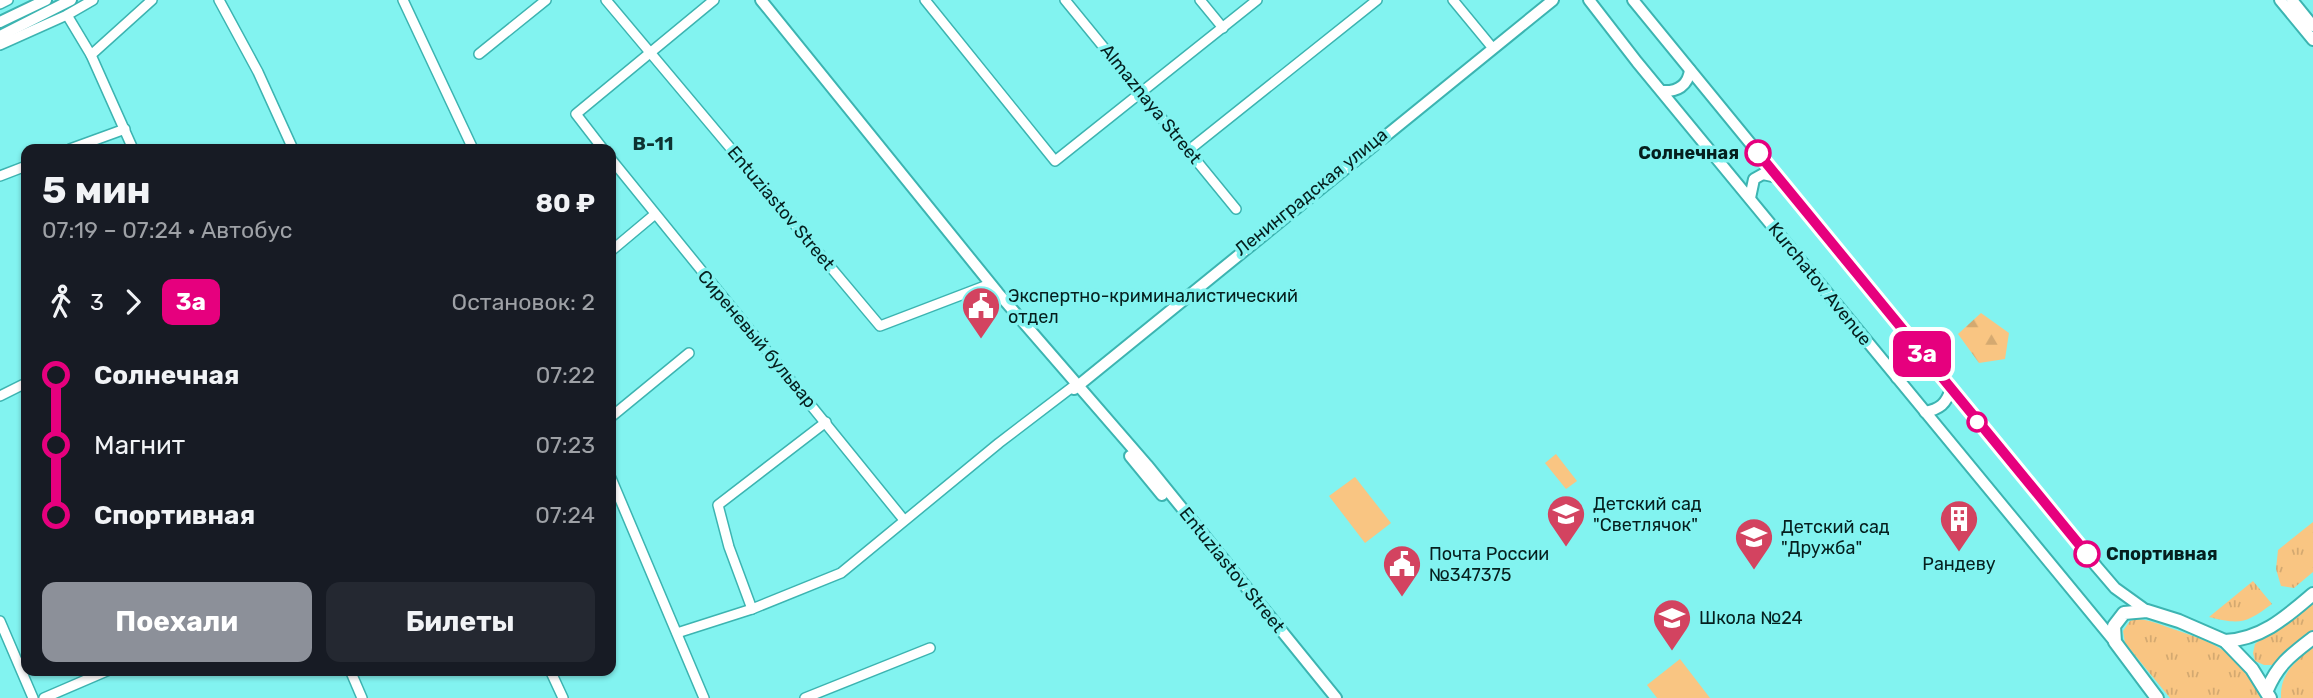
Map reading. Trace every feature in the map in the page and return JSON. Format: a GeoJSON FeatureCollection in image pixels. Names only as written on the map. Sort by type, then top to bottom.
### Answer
{"type":"FeatureCollection","features":[{"type":"Feature","properties":{"kind":"main road"},"geometry":{"type":"LineString","coordinates":[[2225,641],[2248,638],[2276,625],[2313,594]]}},
{"type":"Feature","properties":{"kind":"main road","name":"Kurchatov Avenue"},"geometry":{"type":"LineString","coordinates":[[2147,611],[2179,621],[2225,641],[2252,670],[2268,694]]}},
{"type":"Feature","properties":{"kind":"main road"},"geometry":{"type":"LineString","coordinates":[[2115,642],[2114,626],[2124,613],[2147,611]]}},
{"type":"Feature","properties":{"kind":"main road"},"geometry":{"type":"LineString","coordinates":[[2268,694],[2275,671],[2287,657],[2313,638]]}},
{"type":"Feature","properties":{"kind":"main road","name":"Kurchatov Avenue"},"geometry":{"type":"LineString","coordinates":[[2115,642],[2157,698]]}},
{"type":"Feature","properties":{"kind":"street"},"geometry":{"type":"LineString","coordinates":[[0,4],[8,0]]}},
{"type":"Feature","properties":{"kind":"street"},"geometry":{"type":"LineString","coordinates":[[0,22],[46,0]]}},
{"type":"Feature","properties":{"kind":"street"},"geometry":{"type":"LineString","coordinates":[[0,36],[71,0]]}},
{"type":"Feature","properties":{"kind":"street"},"geometry":{"type":"LineString","coordinates":[[0,45],[67,15],[93,0]]}},
{"type":"Feature","properties":{"kind":"street"},"geometry":{"type":"LineString","coordinates":[[90,55],[152,0]]}},
{"type":"Feature","properties":{"kind":"street"},"geometry":{"type":"LineString","coordinates":[[219,0],[258,72],[291,144]]}},
{"type":"Feature","properties":{"kind":"street"},"geometry":{"type":"LineString","coordinates":[[479,54],[546,0]]}},
{"type":"Feature","properties":{"kind":"street","name":"Entuziastov Street"},"geometry":{"type":"LineString","coordinates":[[606,0],[880,326],[990,284]]}},
{"type":"Feature","properties":{"kind":"street"},"geometry":{"type":"LineString","coordinates":[[599,144],[576,114],[714,0]]}},
{"type":"Feature","properties":{"kind":"street","name":"Entuziastov Street"},"geometry":{"type":"LineString","coordinates":[[761,0],[990,284],[1075,387],[1147,465],[1336,698]]}},
{"type":"Feature","properties":{"kind":"street"},"geometry":{"type":"LineString","coordinates":[[925,0],[1055,161],[1257,0]]}},
{"type":"Feature","properties":{"kind":"street","name":"Almaznaya Street"},"geometry":{"type":"LineString","coordinates":[[1065,0],[1236,209]]}},
{"type":"Feature","properties":{"kind":"street"},"geometry":{"type":"LineString","coordinates":[[1200,0],[1223,28]]}},
{"type":"Feature","properties":{"kind":"street"},"geometry":{"type":"LineString","coordinates":[[1189,150],[1377,0]]}},
{"type":"Feature","properties":{"kind":"street"},"geometry":{"type":"LineString","coordinates":[[1454,0],[1491,46]]}},
{"type":"Feature","properties":{"kind":"street"},"geometry":{"type":"LineString","coordinates":[[1327,698],[1075,387],[1551,0]]}},
{"type":"Feature","properties":{"kind":"street","name":"Ленинградская улица"},"geometry":{"type":"LineString","coordinates":[[677,633],[752,609],[841,573],[904,520],[1075,387],[1491,46],[1551,0]]}},
{"type":"Feature","properties":{"kind":"street","name":"Kurchatov Avenue"},"geometry":{"type":"LineString","coordinates":[[1589,0],[1637,62],[2115,642]]}},
{"type":"Feature","properties":{"kind":"street","name":"Kurchatov Avenue"},"geometry":{"type":"LineString","coordinates":[[1633,0],[2115,588],[2147,611]]}},
{"type":"Feature","properties":{"kind":"street"},"geometry":{"type":"LineString","coordinates":[[2280,0],[2313,40]]}},
{"type":"Feature","properties":{"kind":"street"},"geometry":{"type":"LineString","coordinates":[[2292,0],[2313,26]]}},
{"type":"Feature","properties":{"kind":"street"},"geometry":{"type":"LineString","coordinates":[[406,1],[471,144]]}},
{"type":"Feature","properties":{"kind":"street"},"geometry":{"type":"LineString","coordinates":[[67,15],[90,55],[131,144]]}},
{"type":"Feature","properties":{"kind":"street"},"geometry":{"type":"LineString","coordinates":[[1662,91],[1682,87],[1690,70]]}},
{"type":"Feature","properties":{"kind":"street"},"geometry":{"type":"LineString","coordinates":[[84,144],[125,129]]}},
{"type":"Feature","properties":{"kind":"street","name":"Сиреневый бульвар"},"geometry":{"type":"LineString","coordinates":[[616,166],[904,520]]}},
{"type":"Feature","properties":{"kind":"street"},"geometry":{"type":"LineString","coordinates":[[0,176],[21,168]]}},
{"type":"Feature","properties":{"kind":"street"},"geometry":{"type":"LineString","coordinates":[[1750,198],[1754,179],[1763,174],[1777,177]]}},
{"type":"Feature","properties":{"kind":"street"},"geometry":{"type":"LineString","coordinates":[[616,247],[654,215]]}},
{"type":"Feature","properties":{"kind":"street"},"geometry":{"type":"LineString","coordinates":[[1897,378],[1899,361],[1909,352],[1922,354]]}},
{"type":"Feature","properties":{"kind":"street"},"geometry":{"type":"LineString","coordinates":[[616,413],[689,353]]}},
{"type":"Feature","properties":{"kind":"street"},"geometry":{"type":"LineString","coordinates":[[0,396],[21,386]]}},
{"type":"Feature","properties":{"kind":"street"},"geometry":{"type":"LineString","coordinates":[[1925,412],[1936,410],[1946,403],[1951,389]]}},
{"type":"Feature","properties":{"kind":"street"},"geometry":{"type":"LineString","coordinates":[[752,609],[729,547],[718,505],[826,422]]}},
{"type":"Feature","properties":{"kind":"street"},"geometry":{"type":"LineString","coordinates":[[616,490],[704,698]]}},
{"type":"Feature","properties":{"kind":"street"},"geometry":{"type":"LineString","coordinates":[[0,621],[21,670]]}},
{"type":"Feature","properties":{"kind":"street"},"geometry":{"type":"LineString","coordinates":[[805,698],[930,648]]}},
{"type":"Feature","properties":{"kind":"street"},"geometry":{"type":"LineString","coordinates":[[24,676],[33,698]]}},
{"type":"Feature","properties":{"kind":"street"},"geometry":{"type":"LineString","coordinates":[[44,698],[95,676]]}},
{"type":"Feature","properties":{"kind":"street"},"geometry":{"type":"LineString","coordinates":[[353,676],[362,698]]}},
{"type":"Feature","properties":{"kind":"street"},"geometry":{"type":"LineString","coordinates":[[553,676],[563,698]]}},
{"type":"Feature","properties":{"kind":"green space"},"geometry":{"type":"Polygon","coordinates":[[[1981,313],[2009,333],[2005,359],[1979,363],[1958,334],[1981,313]]]}},
{"type":"Feature","properties":{"kind":"green space"},"geometry":{"type":"Polygon","coordinates":[[[1556,454],[1577,481],[1566,489],[1545,463],[1556,454]]]}},
{"type":"Feature","properties":{"kind":"green space"},"geometry":{"type":"Polygon","coordinates":[[[1355,477],[1391,523],[1365,543],[1329,496],[1355,477]]]}},
{"type":"Feature","properties":{"kind":"green space"},"geometry":{"type":"Polygon","coordinates":[[[2313,522],[2313,572],[2294,588],[2281,586],[2276,569],[2278,550],[2313,522]]]}},
{"type":"Feature","properties":{"kind":"green space"},"geometry":{"type":"Polygon","coordinates":[[[2253,581],[2272,604],[2243,621],[2209,617],[2253,581]]]}},
{"type":"Feature","properties":{"kind":"green space"},"geometry":{"type":"Polygon","coordinates":[[[2313,597],[2313,633],[2274,665],[2255,661],[2255,644],[2313,597]]]}},
{"type":"Feature","properties":{"kind":"green space"},"geometry":{"type":"Polygon","coordinates":[[[2135,619],[2189,634],[2226,652],[2245,670],[2261,698],[2170,698],[2125,643],[2123,631],[2130,621],[2135,619]]]}},
{"type":"Feature","properties":{"kind":"green space"},"geometry":{"type":"Polygon","coordinates":[[[2313,647],[2313,698],[2281,698],[2286,675],[2313,647]]]}},
{"type":"Feature","properties":{"kind":"green space"},"geometry":{"type":"Polygon","coordinates":[[[1680,659],[1710,698],[1657,698],[1647,685],[1680,659]]]}},
{"type":"Feature","properties":{"kind":"bus line","name":"3а"},"geometry":{"type":"LineString","coordinates":[[1758,153],[2087,554]]}},
{"type":"Feature","properties":{"kind":"place","name":"Солнечная"},"geometry":{"type":"Point","coordinates":[1758,153]}},
{"type":"Feature","properties":{"kind":"place","name":"Экспертно-криминалистический отдел"},"geometry":{"type":"Point","coordinates":[981,340]}},
{"type":"Feature","properties":{"kind":"place","name":"Детский сад \"Светлячок\""},"geometry":{"type":"Point","coordinates":[1566,548]}},
{"type":"Feature","properties":{"kind":"place","name":"Рандеву"},"geometry":{"type":"Point","coordinates":[1959,553]}},
{"type":"Feature","properties":{"kind":"place","name":"Спортивная"},"geometry":{"type":"Point","coordinates":[2087,554]}},
{"type":"Feature","properties":{"kind":"place","name":"Детский сад \"Дружба\""},"geometry":{"type":"Point","coordinates":[1754,571]}},
{"type":"Feature","properties":{"kind":"place","name":"Почта России №347375"},"geometry":{"type":"Point","coordinates":[1402,598]}},
{"type":"Feature","properties":{"kind":"place","name":"Школа №24"},"geometry":{"type":"Point","coordinates":[1672,652]}},
{"type":"Feature","properties":{"kind":"district","name":"В-11"},"geometry":{"type":"Point","coordinates":[653,143]}}]}
